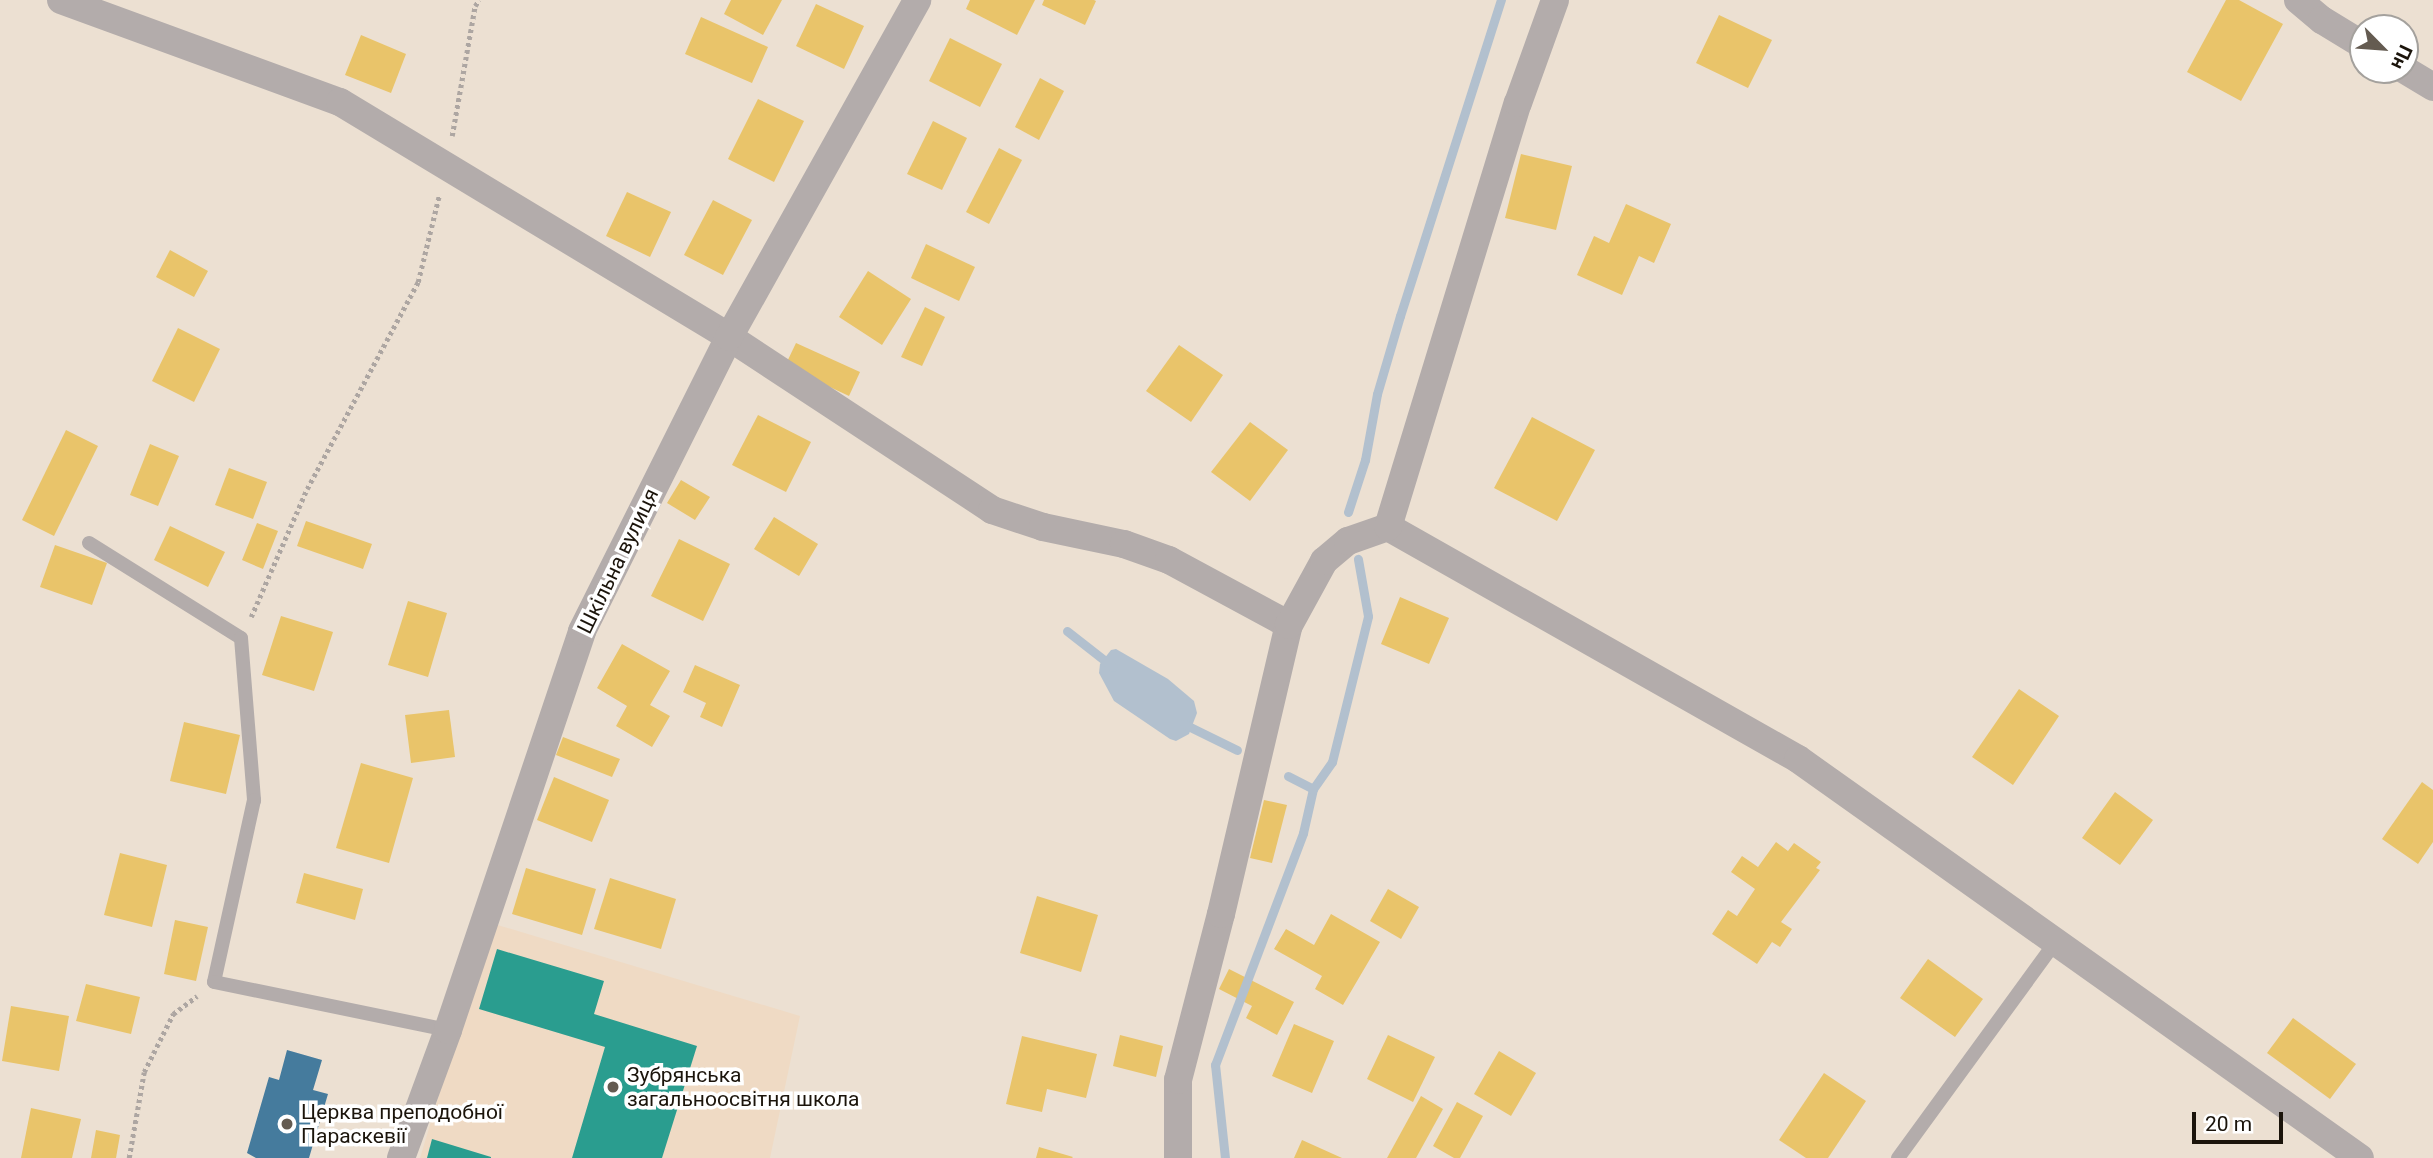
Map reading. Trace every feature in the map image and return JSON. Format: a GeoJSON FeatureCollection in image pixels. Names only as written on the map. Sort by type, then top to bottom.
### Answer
{"type":"FeatureCollection","features":[{"type":"Feature","properties":{"kind":"street"},"geometry":{"type":"LineString","coordinates":[[61,0],[340,102],[729,337],[992,510],[1042,527],[1124,544],[1169,560],[1289,625]]}},
{"type":"Feature","properties":{"kind":"street","name":"Шкільна вулиця"},"geometry":{"type":"LineString","coordinates":[[401,1158],[448,1030],[582,631],[729,337],[918,0]]}},
{"type":"Feature","properties":{"kind":"street"},"geometry":{"type":"LineString","coordinates":[[1388,527],[1518,103],[1555,0]]}},
{"type":"Feature","properties":{"kind":"street"},"geometry":{"type":"LineString","coordinates":[[2298,0],[2322,20],[2349,36]]}},
{"type":"Feature","properties":{"kind":"street"},"geometry":{"type":"LineString","coordinates":[[1178,1158],[1178,1080],[1222,914],[1289,625],[1324,561],[1348,541],[1388,527],[1798,759],[2360,1158]]}},
{"type":"Feature","properties":{"kind":"lane"},"geometry":{"type":"LineString","coordinates":[[89,543],[241,638],[254,800],[214,982],[448,1030]]}},
{"type":"Feature","properties":{"kind":"lane"},"geometry":{"type":"LineString","coordinates":[[1898,1158],[2056,941]]}},
{"type":"Feature","properties":{"kind":"path"},"geometry":{"type":"LineString","coordinates":[[241,638],[307,489],[418,282],[446,166],[475,6],[479,0]]}},
{"type":"Feature","properties":{"kind":"path"},"geometry":{"type":"LineString","coordinates":[[129,1158],[144,1072],[173,1014],[214,982]]}},
{"type":"Feature","properties":{"kind":"shaded area","name":"Зубрянська загальноосвітня школа"},"geometry":{"type":"Polygon","coordinates":[[[491,923],[800,1016],[770,1158],[420,1158],[491,923]]]}},
{"type":"Feature","properties":{"kind":"water"},"geometry":{"type":"Polygon","coordinates":[[[1116,649],[1168,679],[1194,701],[1197,713],[1189,734],[1176,741],[1170,739],[1114,701],[1099,673],[1100,664],[1111,650],[1116,649]]]}},
{"type":"Feature","properties":{"kind":"building: Житло"},"geometry":{"type":"Polygon","coordinates":[[[731,0],[782,0],[763,35],[724,14],[731,0]]]}},
{"type":"Feature","properties":{"kind":"building: Житло"},"geometry":{"type":"Polygon","coordinates":[[[970,0],[1035,0],[1017,35],[966,9],[970,0]]]}},
{"type":"Feature","properties":{"kind":"building: Житло"},"geometry":{"type":"Polygon","coordinates":[[[1044,0],[1096,1],[1085,25],[1042,5],[1044,0]]]}},
{"type":"Feature","properties":{"kind":"building: Житло"},"geometry":{"type":"Polygon","coordinates":[[[2226,0],[2239,0],[2283,24],[2241,101],[2187,72],[2226,0]]]}},
{"type":"Feature","properties":{"kind":"building: Житло"},"geometry":{"type":"Polygon","coordinates":[[[816,4],[864,26],[844,69],[796,46],[816,4]]]}},
{"type":"Feature","properties":{"kind":"building: Житло"},"geometry":{"type":"Polygon","coordinates":[[[1719,15],[1772,40],[1748,88],[1696,63],[1719,15]]]}},
{"type":"Feature","properties":{"kind":"building: Житло"},"geometry":{"type":"Polygon","coordinates":[[[701,17],[768,47],[752,83],[685,54],[701,17]]]}},
{"type":"Feature","properties":{"kind":"building: Житло"},"geometry":{"type":"Polygon","coordinates":[[[361,35],[406,54],[391,93],[345,75],[361,35]]]}},
{"type":"Feature","properties":{"kind":"building: Житло"},"geometry":{"type":"Polygon","coordinates":[[[950,38],[1002,64],[980,107],[929,81],[950,38]]]}},
{"type":"Feature","properties":{"kind":"building: Житло"},"geometry":{"type":"Polygon","coordinates":[[[1040,78],[1064,91],[1039,140],[1015,127],[1040,78]]]}},
{"type":"Feature","properties":{"kind":"building: Житло"},"geometry":{"type":"Polygon","coordinates":[[[758,99],[804,121],[774,182],[728,159],[758,99]]]}},
{"type":"Feature","properties":{"kind":"building: Житло"},"geometry":{"type":"Polygon","coordinates":[[[933,121],[967,138],[942,190],[907,174],[933,121]]]}},
{"type":"Feature","properties":{"kind":"building: Житло"},"geometry":{"type":"Polygon","coordinates":[[[999,148],[1022,160],[989,224],[966,212],[999,148]]]}},
{"type":"Feature","properties":{"kind":"building: Житло"},"geometry":{"type":"Polygon","coordinates":[[[1521,154],[1572,166],[1556,230],[1505,218],[1521,154]]]}},
{"type":"Feature","properties":{"kind":"building: Житло"},"geometry":{"type":"Polygon","coordinates":[[[627,192],[671,212],[650,257],[606,236],[627,192]]]}},
{"type":"Feature","properties":{"kind":"building: Житло"},"geometry":{"type":"Polygon","coordinates":[[[713,200],[752,220],[723,275],[684,255],[713,200]]]}},
{"type":"Feature","properties":{"kind":"building: Житло"},"geometry":{"type":"Polygon","coordinates":[[[1626,204],[1671,224],[1654,263],[1639,256],[1622,295],[1577,275],[1594,236],[1609,243],[1626,204]]]}},
{"type":"Feature","properties":{"kind":"building: Житло"},"geometry":{"type":"Polygon","coordinates":[[[926,244],[975,267],[959,301],[911,278],[926,244]]]}},
{"type":"Feature","properties":{"kind":"building: Житло"},"geometry":{"type":"Polygon","coordinates":[[[170,250],[208,271],[194,297],[156,277],[170,250]]]}},
{"type":"Feature","properties":{"kind":"building: Житло"},"geometry":{"type":"Polygon","coordinates":[[[868,271],[911,299],[882,345],[839,317],[868,271]]]}},
{"type":"Feature","properties":{"kind":"building: Житло"},"geometry":{"type":"Polygon","coordinates":[[[925,307],[945,317],[922,366],[901,357],[925,307]]]}},
{"type":"Feature","properties":{"kind":"building: Житло"},"geometry":{"type":"Polygon","coordinates":[[[178,328],[220,349],[194,402],[152,381],[178,328]]]}},
{"type":"Feature","properties":{"kind":"building: Житло"},"geometry":{"type":"Polygon","coordinates":[[[796,343],[860,372],[849,396],[785,366],[796,343]]]}},
{"type":"Feature","properties":{"kind":"building: Житло"},"geometry":{"type":"Polygon","coordinates":[[[1179,345],[1223,375],[1191,422],[1146,391],[1179,345]]]}},
{"type":"Feature","properties":{"kind":"building: Житло"},"geometry":{"type":"Polygon","coordinates":[[[758,415],[811,442],[786,492],[732,465],[758,415]]]}},
{"type":"Feature","properties":{"kind":"building: Житло"},"geometry":{"type":"Polygon","coordinates":[[[1532,417],[1595,450],[1557,521],[1494,488],[1532,417]]]}},
{"type":"Feature","properties":{"kind":"building: Житло"},"geometry":{"type":"Polygon","coordinates":[[[1250,422],[1288,450],[1250,501],[1211,472],[1250,422]]]}},
{"type":"Feature","properties":{"kind":"building: Житло"},"geometry":{"type":"Polygon","coordinates":[[[66,430],[98,446],[54,536],[22,520],[66,430]]]}},
{"type":"Feature","properties":{"kind":"building: Житло"},"geometry":{"type":"Polygon","coordinates":[[[150,444],[179,456],[158,506],[130,495],[150,444]]]}},
{"type":"Feature","properties":{"kind":"building: Житло"},"geometry":{"type":"Polygon","coordinates":[[[229,468],[267,482],[253,519],[215,505],[229,468]]]}},
{"type":"Feature","properties":{"kind":"building: Житло"},"geometry":{"type":"Polygon","coordinates":[[[681,480],[710,497],[695,520],[667,503],[681,480]]]}},
{"type":"Feature","properties":{"kind":"building: Житло"},"geometry":{"type":"Polygon","coordinates":[[[774,517],[818,544],[799,576],[754,549],[774,517]]]}},
{"type":"Feature","properties":{"kind":"building: Житло"},"geometry":{"type":"Polygon","coordinates":[[[306,521],[372,544],[363,569],[297,546],[306,521]]]}},
{"type":"Feature","properties":{"kind":"building: Житло"},"geometry":{"type":"Polygon","coordinates":[[[257,523],[278,531],[263,569],[242,560],[257,523]]]}},
{"type":"Feature","properties":{"kind":"building: Житло"},"geometry":{"type":"Polygon","coordinates":[[[170,526],[225,552],[208,587],[154,560],[170,526]]]}},
{"type":"Feature","properties":{"kind":"building: Житло"},"geometry":{"type":"Polygon","coordinates":[[[679,539],[730,564],[703,621],[651,596],[679,539]]]}},
{"type":"Feature","properties":{"kind":"building: Житло"},"geometry":{"type":"Polygon","coordinates":[[[55,545],[107,563],[92,605],[40,587],[55,545]]]}},
{"type":"Feature","properties":{"kind":"building: Житло"},"geometry":{"type":"Polygon","coordinates":[[[1400,597],[1449,618],[1429,664],[1381,644],[1400,597]]]}},
{"type":"Feature","properties":{"kind":"building: Житло"},"geometry":{"type":"Polygon","coordinates":[[[408,601],[447,613],[428,677],[388,665],[408,601]]]}},
{"type":"Feature","properties":{"kind":"building: Житло"},"geometry":{"type":"Polygon","coordinates":[[[281,616],[333,632],[314,691],[262,675],[281,616]]]}},
{"type":"Feature","properties":{"kind":"building: Житло"},"geometry":{"type":"Polygon","coordinates":[[[622,644],[670,671],[650,705],[670,716],[652,747],[616,726],[627,706],[597,688],[622,644]]]}},
{"type":"Feature","properties":{"kind":"building: Житло"},"geometry":{"type":"Polygon","coordinates":[[[695,665],[740,685],[722,727],[700,717],[706,703],[683,692],[695,665]]]}},
{"type":"Feature","properties":{"kind":"building: Житло"},"geometry":{"type":"Polygon","coordinates":[[[2019,689],[2059,716],[2013,785],[1972,757],[2019,689]]]}},
{"type":"Feature","properties":{"kind":"building: Житло"},"geometry":{"type":"Polygon","coordinates":[[[449,710],[455,757],[411,763],[405,715],[449,710]]]}},
{"type":"Feature","properties":{"kind":"building: Житло"},"geometry":{"type":"Polygon","coordinates":[[[184,722],[240,735],[226,794],[170,781],[184,722]]]}},
{"type":"Feature","properties":{"kind":"building: Житло"},"geometry":{"type":"Polygon","coordinates":[[[563,737],[620,759],[612,777],[556,755],[563,737]]]}},
{"type":"Feature","properties":{"kind":"building: Житло"},"geometry":{"type":"Polygon","coordinates":[[[361,763],[413,778],[389,863],[336,848],[361,763]]]}},
{"type":"Feature","properties":{"kind":"building: Житло"},"geometry":{"type":"Polygon","coordinates":[[[554,777],[609,800],[592,842],[537,820],[554,777]]]}},
{"type":"Feature","properties":{"kind":"building: Житло"},"geometry":{"type":"Polygon","coordinates":[[[2422,782],[2433,790],[2433,842],[2418,864],[2382,839],[2422,782]]]}},
{"type":"Feature","properties":{"kind":"building: Житло"},"geometry":{"type":"Polygon","coordinates":[[[2115,792],[2153,820],[2120,865],[2082,838],[2115,792]]]}},
{"type":"Feature","properties":{"kind":"building: Житло"},"geometry":{"type":"Polygon","coordinates":[[[1264,800],[1287,805],[1272,863],[1250,858],[1264,800]]]}},
{"type":"Feature","properties":{"kind":"building: Житло"},"geometry":{"type":"Polygon","coordinates":[[[1776,842],[1788,851],[1794,843],[1821,862],[1816,868],[1820,870],[1781,922],[1792,929],[1780,947],[1772,942],[1757,964],[1712,934],[1728,910],[1737,916],[1755,889],[1731,872],[1742,856],[1758,867],[1776,842]]]}},
{"type":"Feature","properties":{"kind":"building: Житло"},"geometry":{"type":"Polygon","coordinates":[[[120,853],[167,865],[152,927],[104,915],[120,853]]]}},
{"type":"Feature","properties":{"kind":"building: Житло"},"geometry":{"type":"Polygon","coordinates":[[[526,868],[596,889],[582,935],[512,914],[526,868]]]}},
{"type":"Feature","properties":{"kind":"building: Житло"},"geometry":{"type":"Polygon","coordinates":[[[304,873],[363,889],[355,920],[296,903],[304,873]]]}},
{"type":"Feature","properties":{"kind":"building: Житло"},"geometry":{"type":"Polygon","coordinates":[[[610,878],[676,899],[661,949],[594,929],[610,878]]]}},
{"type":"Feature","properties":{"kind":"building: Житло"},"geometry":{"type":"Polygon","coordinates":[[[1388,889],[1419,907],[1401,939],[1370,921],[1388,889]]]}},
{"type":"Feature","properties":{"kind":"building: Житло"},"geometry":{"type":"Polygon","coordinates":[[[1037,896],[1098,915],[1081,972],[1020,953],[1037,896]]]}},
{"type":"Feature","properties":{"kind":"building: Житло"},"geometry":{"type":"Polygon","coordinates":[[[1331,914],[1380,942],[1343,1005],[1315,989],[1322,976],[1274,949],[1286,929],[1314,945],[1331,914]]]}},
{"type":"Feature","properties":{"kind":"building: Житло"},"geometry":{"type":"Polygon","coordinates":[[[175,920],[208,927],[196,981],[164,974],[175,920]]]}},
{"type":"Feature","properties":{"kind":"building: Житло"},"geometry":{"type":"Polygon","coordinates":[[[1928,959],[1983,999],[1955,1037],[1900,998],[1928,959]]]}},
{"type":"Feature","properties":{"kind":"building: Житло"},"geometry":{"type":"Polygon","coordinates":[[[1229,969],[1294,1002],[1277,1035],[1246,1018],[1252,1006],[1219,989],[1229,969]]]}},
{"type":"Feature","properties":{"kind":"building: Житло"},"geometry":{"type":"Polygon","coordinates":[[[86,984],[140,997],[131,1034],[76,1021],[86,984]]]}},
{"type":"Feature","properties":{"kind":"building: Житло"},"geometry":{"type":"Polygon","coordinates":[[[11,1006],[69,1016],[59,1071],[2,1061],[11,1006]]]}},
{"type":"Feature","properties":{"kind":"building: Житло"},"geometry":{"type":"Polygon","coordinates":[[[2293,1018],[2356,1064],[2330,1099],[2267,1053],[2293,1018]]]}},
{"type":"Feature","properties":{"kind":"building: Житло"},"geometry":{"type":"Polygon","coordinates":[[[1294,1024],[1334,1041],[1312,1093],[1272,1076],[1294,1024]]]}},
{"type":"Feature","properties":{"kind":"building: Житло"},"geometry":{"type":"Polygon","coordinates":[[[1120,1035],[1163,1046],[1156,1077],[1113,1066],[1120,1035]]]}},
{"type":"Feature","properties":{"kind":"building: Житло"},"geometry":{"type":"Polygon","coordinates":[[[1388,1035],[1435,1057],[1413,1102],[1367,1079],[1388,1035]]]}},
{"type":"Feature","properties":{"kind":"building: Житло"},"geometry":{"type":"Polygon","coordinates":[[[1022,1036],[1097,1054],[1086,1098],[1047,1089],[1042,1112],[1006,1104],[1022,1036]]]}},
{"type":"Feature","properties":{"kind":"building: Житло"},"geometry":{"type":"Polygon","coordinates":[[[1499,1051],[1536,1073],[1511,1116],[1474,1094],[1499,1051]]]}},
{"type":"Feature","properties":{"kind":"building: Житло"},"geometry":{"type":"Polygon","coordinates":[[[1824,1073],[1866,1101],[1828,1158],[1806,1158],[1779,1140],[1824,1073]]]}},
{"type":"Feature","properties":{"kind":"building: Житло"},"geometry":{"type":"Polygon","coordinates":[[[1421,1096],[1443,1109],[1416,1158],[1387,1158],[1421,1096]]]}},
{"type":"Feature","properties":{"kind":"building: Житло"},"geometry":{"type":"Polygon","coordinates":[[[1457,1102],[1483,1116],[1460,1158],[1454,1158],[1433,1146],[1457,1102]]]}},
{"type":"Feature","properties":{"kind":"building: Житло"},"geometry":{"type":"Polygon","coordinates":[[[31,1108],[81,1119],[72,1158],[21,1158],[31,1108]]]}},
{"type":"Feature","properties":{"kind":"building: Житло"},"geometry":{"type":"Polygon","coordinates":[[[96,1130],[120,1135],[116,1158],[91,1158],[96,1130]]]}},
{"type":"Feature","properties":{"kind":"building: Житло"},"geometry":{"type":"Polygon","coordinates":[[[1302,1140],[1342,1158],[1294,1158],[1302,1140]]]}},
{"type":"Feature","properties":{"kind":"building: Житло"},"geometry":{"type":"Polygon","coordinates":[[[1039,1147],[1073,1157],[1036,1158],[1039,1147]]]}},
{"type":"Feature","properties":{"kind":"building: Школи"},"geometry":{"type":"Polygon","coordinates":[[[497,949],[604,981],[594,1014],[697,1046],[662,1158],[572,1158],[605,1047],[479,1009],[497,949]]]}},
{"type":"Feature","properties":{"kind":"building: Школи"},"geometry":{"type":"Polygon","coordinates":[[[432,1139],[491,1157],[491,1158],[427,1158],[432,1139]]]}},
{"type":"Feature","properties":{"kind":"building: Установи","name":"Церква преподобної Параскевії"},"geometry":{"type":"Polygon","coordinates":[[[287,1050],[322,1060],[313,1090],[328,1094],[309,1158],[256,1158],[247,1153],[269,1077],[279,1080],[287,1050]]]}},
{"type":"Feature","properties":{"kind":"waterway"},"geometry":{"type":"LineString","coordinates":[[1348,512],[1365,460],[1377,394],[1400,316],[1501,0]]}},
{"type":"Feature","properties":{"kind":"waterway"},"geometry":{"type":"LineString","coordinates":[[1225,1158],[1215,1065],[1303,833],[1313,789],[1332,762],[1368,616],[1358,559]]}},
{"type":"Feature","properties":{"kind":"waterway"},"geometry":{"type":"LineString","coordinates":[[1067,631],[1113,667]]}},
{"type":"Feature","properties":{"kind":"waterway"},"geometry":{"type":"LineString","coordinates":[[1184,724],[1237,750]]}},
{"type":"Feature","properties":{"kind":"waterway"},"geometry":{"type":"LineString","coordinates":[[1288,776],[1313,789]]}},
{"type":"Feature","properties":{"kind":"place","name":"Зубрянська загальноосвітня школа"},"geometry":{"type":"Point","coordinates":[613,1087]}},
{"type":"Feature","properties":{"kind":"place","name":"Церква преподобної Параскевії"},"geometry":{"type":"Point","coordinates":[287,1124]}}]}
